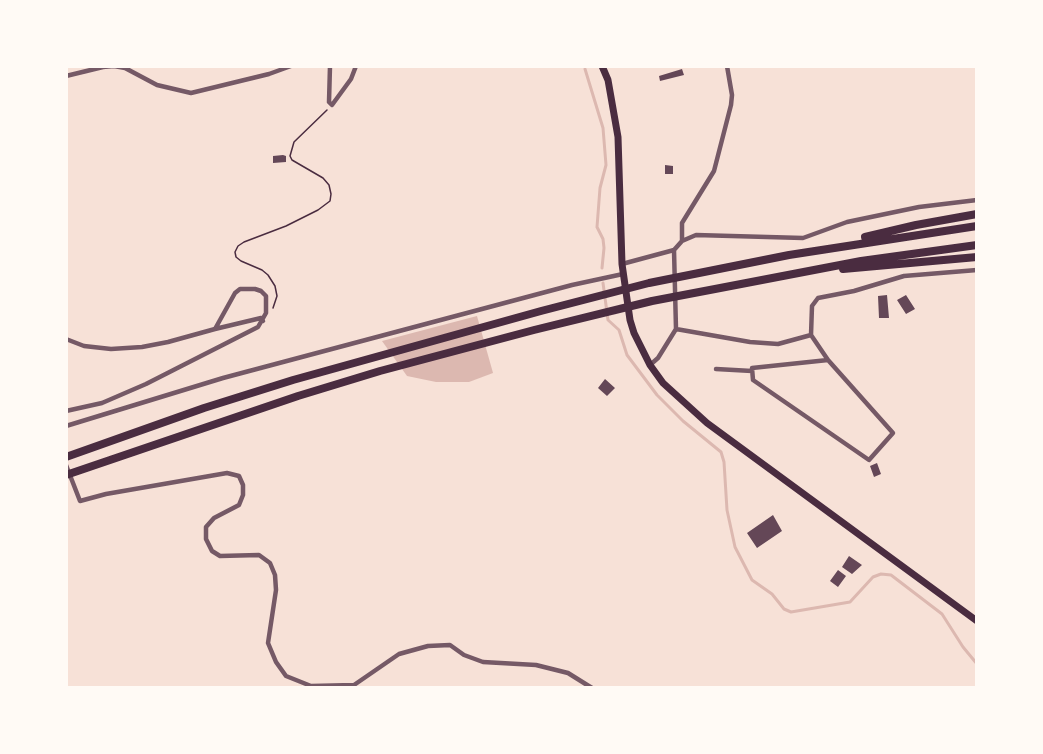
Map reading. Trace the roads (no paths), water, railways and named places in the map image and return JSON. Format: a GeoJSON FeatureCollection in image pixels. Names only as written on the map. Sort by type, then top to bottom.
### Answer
{"type":"FeatureCollection","features":[{"type":"Feature","properties":{"kind":"highway"},"geometry":{"type":"LineString","coordinates":[[789,255],[916,225],[977,214]]}},
{"type":"Feature","properties":{"kind":"highway"},"geometry":{"type":"LineString","coordinates":[[66,457],[204,408],[376,356],[562,305],[649,283],[789,255],[977,226]]}},
{"type":"Feature","properties":{"kind":"highway"},"geometry":{"type":"LineString","coordinates":[[66,475],[210,424],[380,371],[544,328],[652,301],[791,274],[861,261],[977,245]]}},
{"type":"Feature","properties":{"kind":"highway"},"geometry":{"type":"LineString","coordinates":[[791,274],[977,257]]}},
{"type":"Feature","properties":{"kind":"main road"},"geometry":{"type":"LineString","coordinates":[[602,66],[608,80],[618,137],[623,274],[634,333],[650,365],[663,383],[707,423],[977,621]]}},
{"type":"Feature","properties":{"kind":"street"},"geometry":{"type":"LineString","coordinates":[[66,76],[114,66],[125,68],[157,85],[192,93],[269,74],[291,66]]}},
{"type":"Feature","properties":{"kind":"street"},"geometry":{"type":"LineString","coordinates":[[330,66],[329,102],[332,105],[351,79],[356,66]]}},
{"type":"Feature","properties":{"kind":"street"},"geometry":{"type":"LineString","coordinates":[[682,241],[682,223],[714,171],[731,105],[732,95],[727,66]]}},
{"type":"Feature","properties":{"kind":"street"},"geometry":{"type":"LineString","coordinates":[[622,264],[674,250],[682,241],[696,235],[803,238],[847,222],[919,207],[977,200]]}},
{"type":"Feature","properties":{"kind":"street"},"geometry":{"type":"LineString","coordinates":[[650,365],[676,329],[674,250]]}},
{"type":"Feature","properties":{"kind":"street"},"geometry":{"type":"LineString","coordinates":[[828,360],[752,368],[753,380],[869,460],[894,433],[828,360],[811,335],[812,306],[818,298],[854,291],[904,276],[977,270]]}},
{"type":"Feature","properties":{"kind":"street"},"geometry":{"type":"LineString","coordinates":[[66,426],[223,378],[572,285],[623,274]]}},
{"type":"Feature","properties":{"kind":"street"},"geometry":{"type":"LineString","coordinates":[[66,411],[102,403],[146,384],[258,327],[266,313],[267,302],[261,291],[248,288],[240,289],[235,293],[215,328]]}},
{"type":"Feature","properties":{"kind":"street"},"geometry":{"type":"LineString","coordinates":[[66,339],[84,346],[111,349],[168,342],[215,328],[261,318],[262,321]]}},
{"type":"Feature","properties":{"kind":"street"},"geometry":{"type":"LineString","coordinates":[[676,329],[750,342],[778,344],[811,335]]}},
{"type":"Feature","properties":{"kind":"street"},"geometry":{"type":"LineString","coordinates":[[716,369],[752,371]]}},
{"type":"Feature","properties":{"kind":"street"},"geometry":{"type":"LineString","coordinates":[[66,465],[80,501],[106,494],[227,473],[239,476],[243,485],[243,495],[239,505],[214,518],[206,527],[206,540],[212,551],[220,556],[260,555],[270,563],[275,575],[276,590],[268,643],[276,662],[286,676],[311,686],[354,685],[399,654],[428,646],[450,645],[464,655],[483,662],[536,664],[568,673],[592,688]]}},
{"type":"Feature","properties":{"kind":"waterway"},"geometry":{"type":"LineString","coordinates":[[585,69],[603,128],[606,165],[600,188],[597,227],[603,239],[602,268]]}},
{"type":"Feature","properties":{"kind":"waterway"},"geometry":{"type":"LineString","coordinates":[[603,283],[608,320],[619,330],[627,355],[657,395],[683,421],[721,452],[724,462],[727,510],[735,547],[752,580],[772,594],[784,609],[791,612],[850,602],[873,577],[881,574],[891,575],[942,614],[977,664]]}}]}
